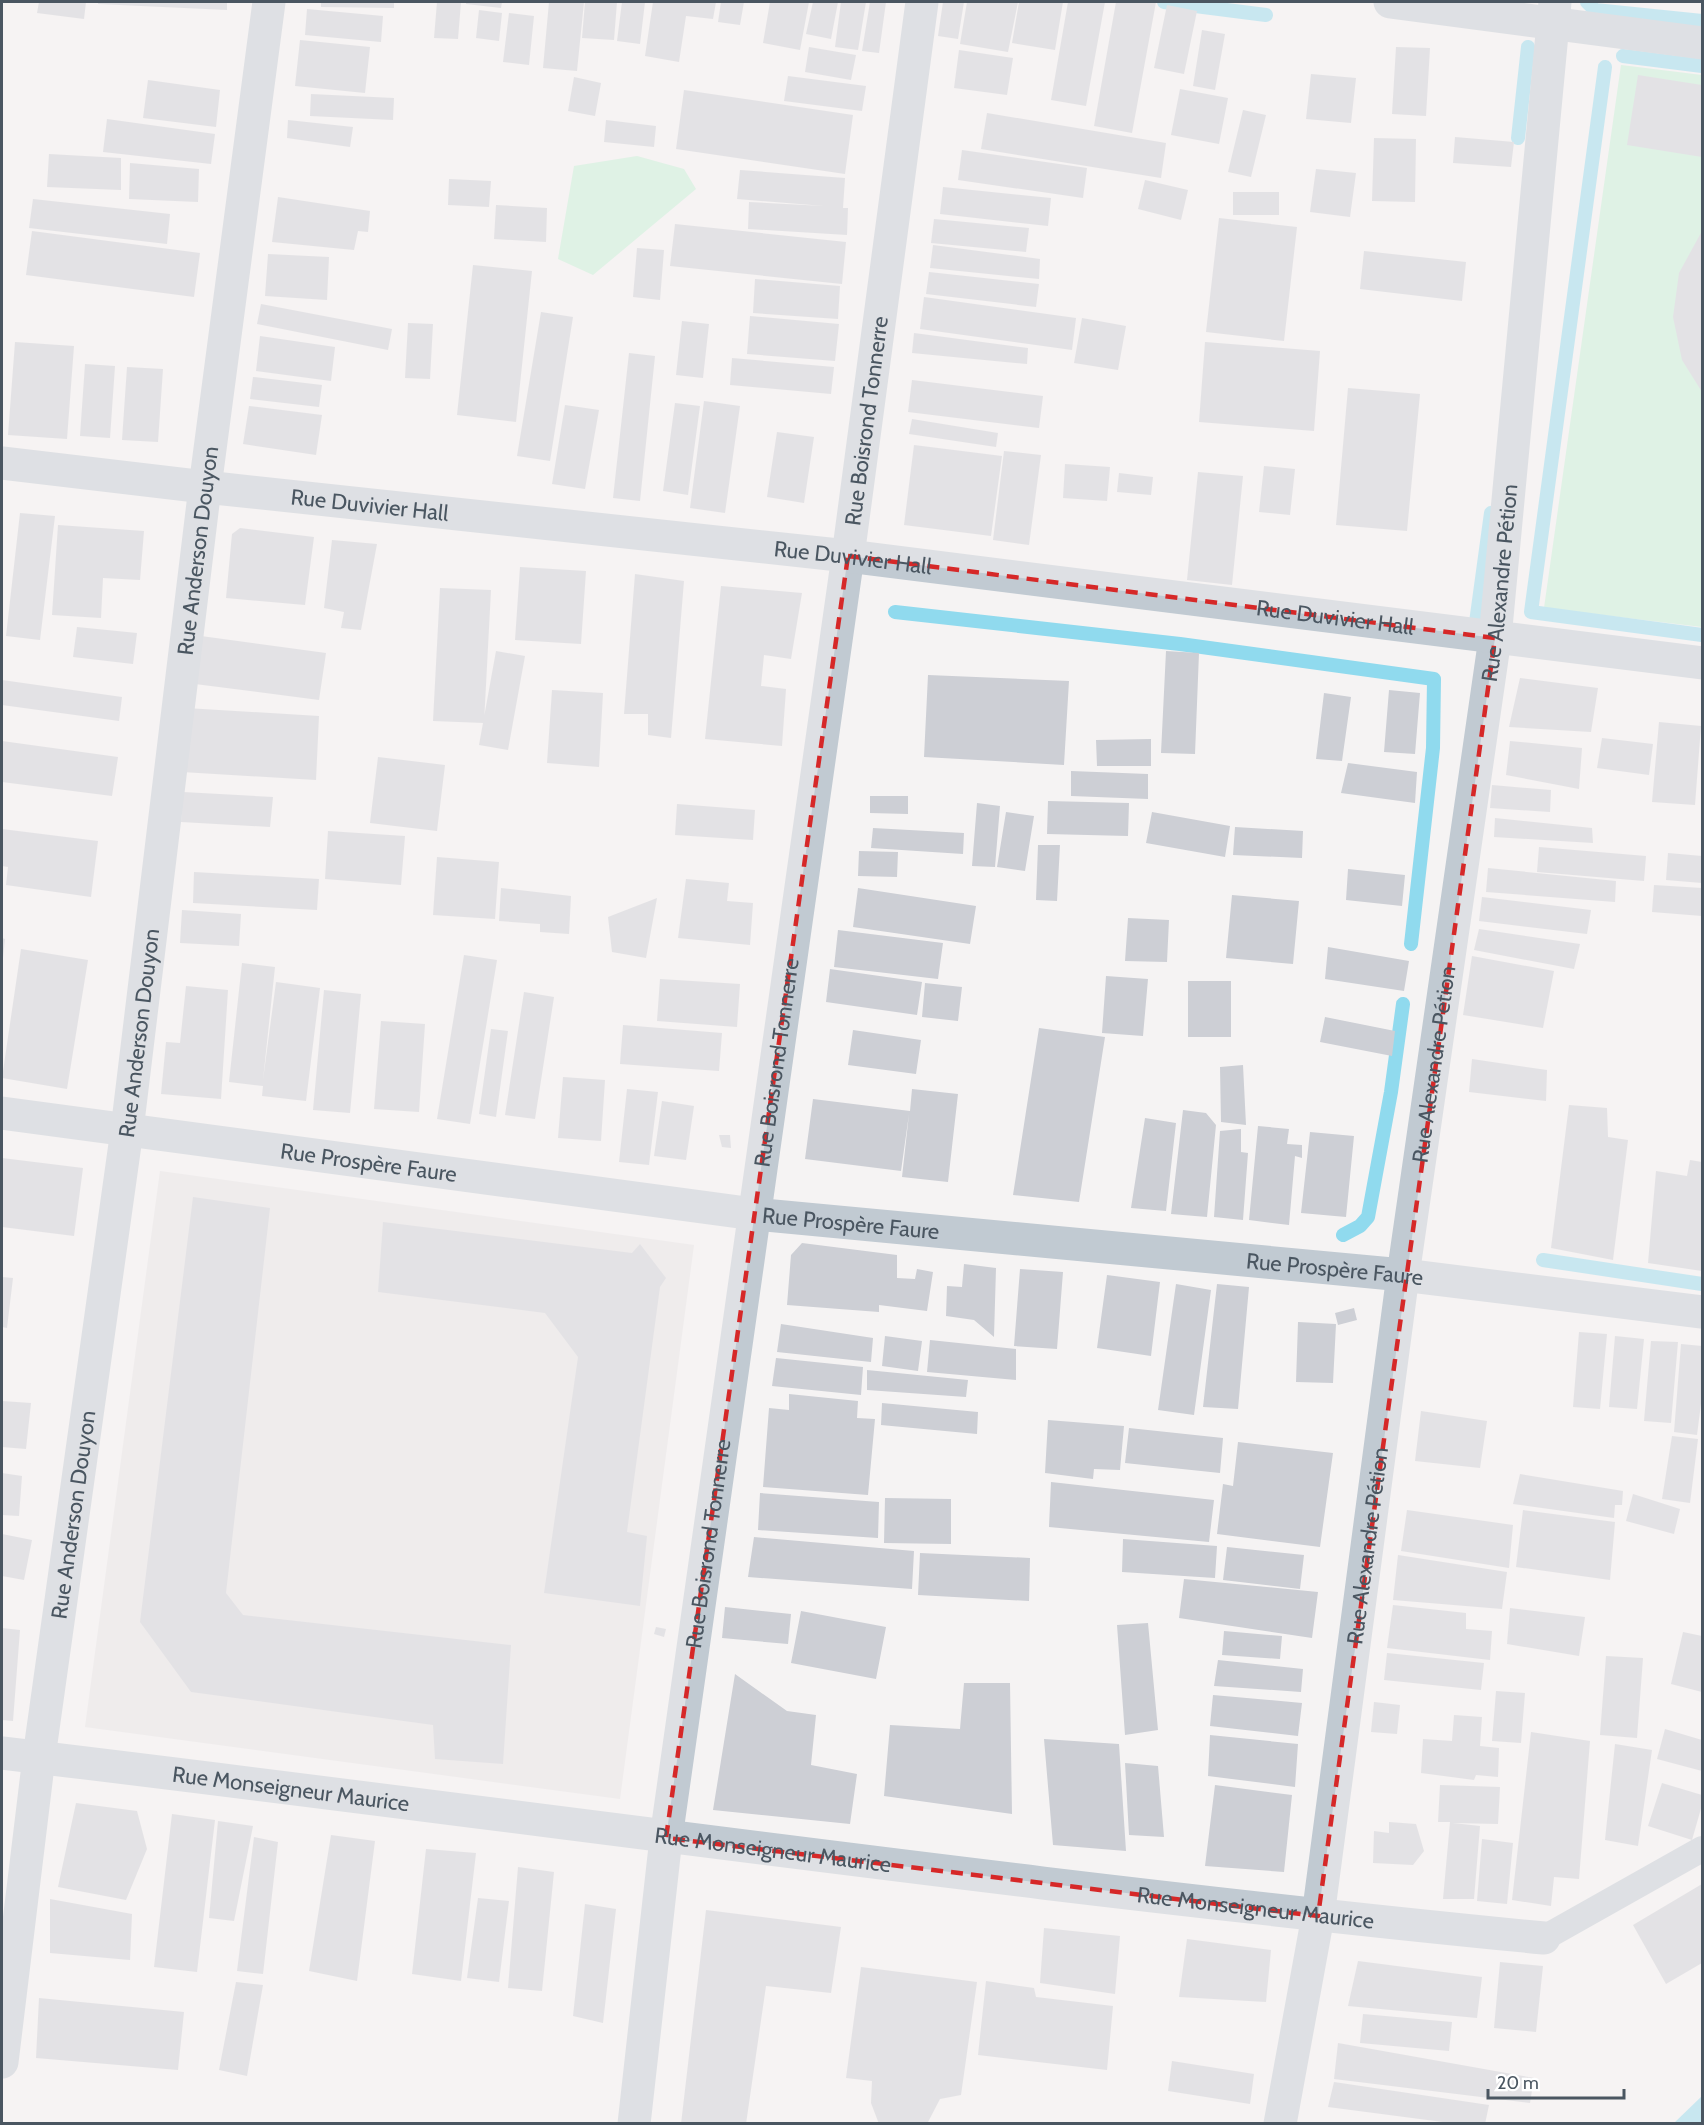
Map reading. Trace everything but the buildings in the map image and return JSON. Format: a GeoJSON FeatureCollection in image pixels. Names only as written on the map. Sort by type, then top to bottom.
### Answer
{"type":"FeatureCollection","features":[{"type":"Feature","properties":{"kind":"street","name":"Rue Anderson Douyon"},"geometry":{"type":"LineString","coordinates":[[2,2062],[39,1757],[127,1130],[205,487],[269,2]]}},
{"type":"Feature","properties":{"kind":"street","name":"Rue Boisrond Tonnerre"},"geometry":{"type":"LineString","coordinates":[[634,2124],[666,1838],[848,556],[922,2]]}},
{"type":"Feature","properties":{"kind":"street"},"geometry":{"type":"LineString","coordinates":[[1390,2],[1554,12],[1702,43]]}},
{"type":"Feature","properties":{"kind":"street","name":"Rue Alexandre Pétion"},"geometry":{"type":"LineString","coordinates":[[1280,2124],[1318,1916],[1403,1275],[1495,638],[1554,12]]}},
{"type":"Feature","properties":{"kind":"street","name":"Rue Duvivier Hall"},"geometry":{"type":"LineString","coordinates":[[2,462],[205,487],[848,556],[1702,663]]}},
{"type":"Feature","properties":{"kind":"street","name":"Rue Prospère Faure"},"geometry":{"type":"LineString","coordinates":[[2,1113],[754,1214],[1403,1275],[1702,1312]]}},
{"type":"Feature","properties":{"kind":"street","name":"Rue Monseigneur Maurice"},"geometry":{"type":"LineString","coordinates":[[2,1753],[666,1838],[1318,1916],[1544,1938]]}},
{"type":"Feature","properties":{"kind":"lane"},"geometry":{"type":"LineString","coordinates":[[1544,1938],[1702,1849]]}},
{"type":"Feature","properties":{"kind":"highlighted area"},"geometry":{"type":"Polygon","coordinates":[[[848,556],[1495,638],[1318,1916],[666,1838],[848,556]]]}},
{"type":"Feature","properties":{"kind":"shaded area"},"geometry":{"type":"Polygon","coordinates":[[[160,1171],[694,1245],[620,1799],[85,1727],[160,1171]]]}},
{"type":"Feature","properties":{"kind":"green space"},"geometry":{"type":"Polygon","coordinates":[[[1621,65],[1702,75],[1702,627],[1544,608],[1621,65]]]}},
{"type":"Feature","properties":{"kind":"green space"},"geometry":{"type":"Polygon","coordinates":[[[637,156],[684,169],[696,189],[593,275],[558,259],[574,166],[637,156]]]}},
{"type":"Feature","properties":{"kind":"water"},"geometry":{"type":"Polygon","coordinates":[[[1702,2096],[1702,2123],[1674,2123],[1702,2096]]]}},
{"type":"Feature","properties":{"kind":"waterway"},"geometry":{"type":"LineString","coordinates":[[1164,2],[1266,15]]}},
{"type":"Feature","properties":{"kind":"waterway"},"geometry":{"type":"LineString","coordinates":[[1587,2],[1595,10],[1702,21]]}},
{"type":"Feature","properties":{"kind":"waterway"},"geometry":{"type":"LineString","coordinates":[[1518,138],[1528,47]]}},
{"type":"Feature","properties":{"kind":"waterway"},"geometry":{"type":"LineString","coordinates":[[1623,56],[1702,66]]}},
{"type":"Feature","properties":{"kind":"waterway"},"geometry":{"type":"LineString","coordinates":[[1605,67],[1531,612],[1702,635]]}},
{"type":"Feature","properties":{"kind":"waterway"},"geometry":{"type":"LineString","coordinates":[[1474,637],[1491,513]]}},
{"type":"Feature","properties":{"kind":"waterway"},"geometry":{"type":"LineString","coordinates":[[895,612],[1180,644],[1434,679],[1433,748],[1411,944]]}},
{"type":"Feature","properties":{"kind":"waterway"},"geometry":{"type":"LineString","coordinates":[[1343,1235],[1360,1226],[1368,1217],[1391,1092],[1403,1004]]}},
{"type":"Feature","properties":{"kind":"waterway"},"geometry":{"type":"LineString","coordinates":[[1543,1260],[1702,1284]]}}]}
